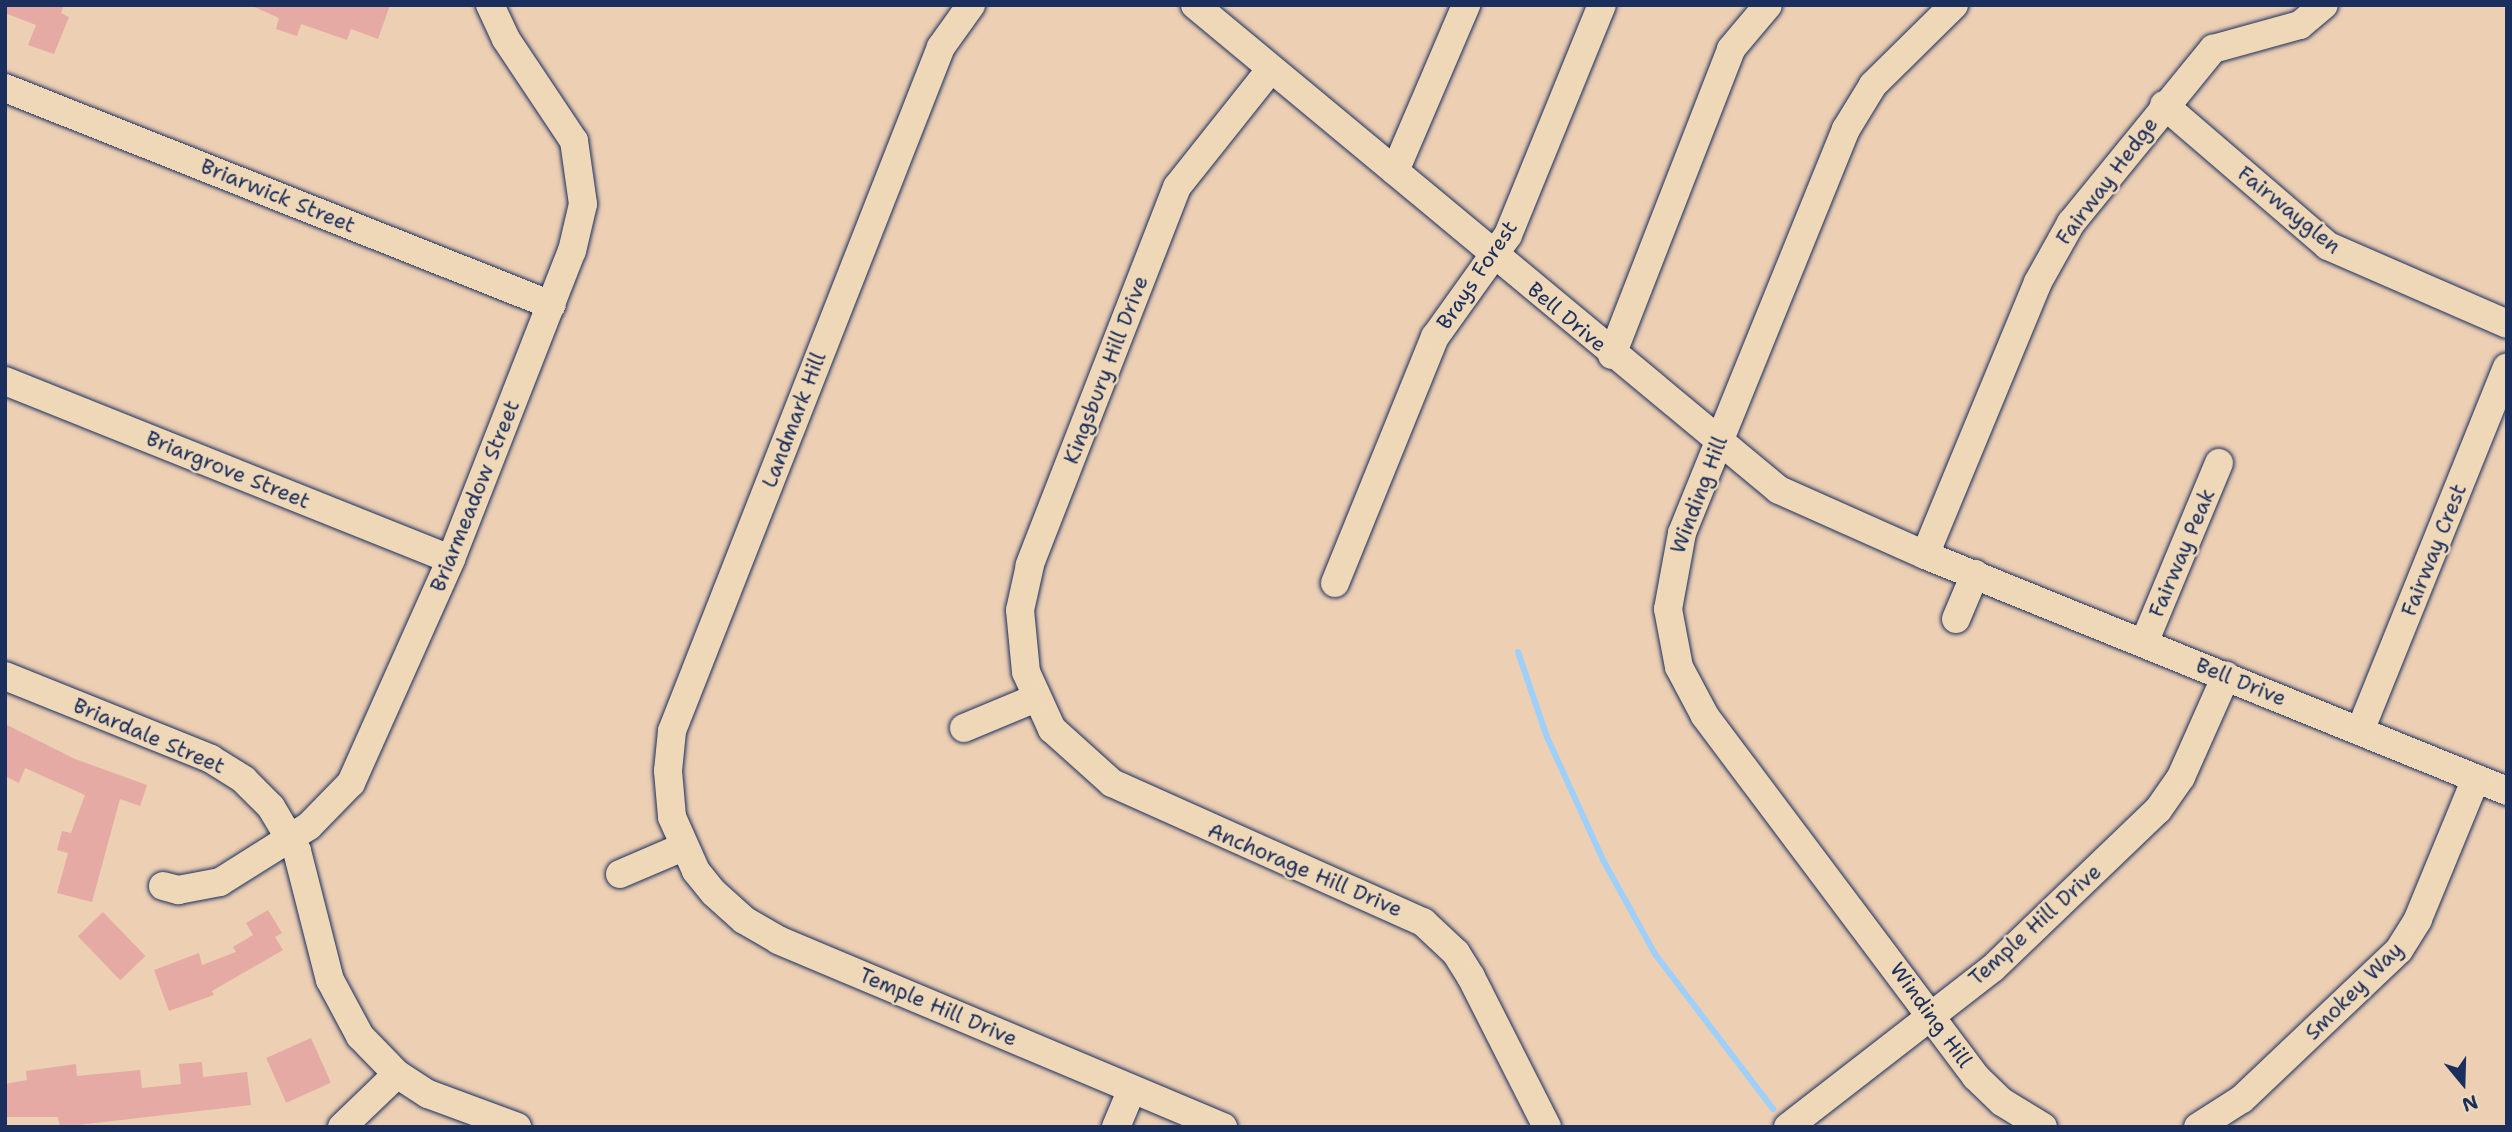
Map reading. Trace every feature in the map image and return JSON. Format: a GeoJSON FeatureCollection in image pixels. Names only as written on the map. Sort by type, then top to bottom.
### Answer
{"type":"FeatureCollection","features":[{"type":"Feature","properties":{"kind":"street","name":"Briarmeadow Street"},"geometry":{"type":"LineString","coordinates":[[163,886],[178,891],[220,882],[324,813],[351,783],[452,559],[578,235],[582,172],[560,113],[506,39],[490,5]]}},
{"type":"Feature","properties":{"kind":"street","name":"Landmark Hill"},"geometry":{"type":"LineString","coordinates":[[683,847],[669,790],[672,731],[941,47],[971,5]]}},
{"type":"Feature","properties":{"kind":"street","name":"Bell Drive"},"geometry":{"type":"LineString","coordinates":[[1195,5],[1612,355],[1779,489],[1925,555],[2507,791]]}},
{"type":"Feature","properties":{"kind":"street"},"geometry":{"type":"LineString","coordinates":[[1395,171],[1466,5]]}},
{"type":"Feature","properties":{"kind":"street","name":"Brays Forest"},"geometry":{"type":"LineString","coordinates":[[1335,583],[1435,337],[1494,256],[1521,205],[1602,5]]}},
{"type":"Feature","properties":{"kind":"street"},"geometry":{"type":"LineString","coordinates":[[1612,355],[1731,49],[1768,5]]}},
{"type":"Feature","properties":{"kind":"street","name":"Winding Hill"},"geometry":{"type":"LineString","coordinates":[[1954,5],[1873,85],[1853,114],[1719,441],[1671,570],[1668,609],[1679,667],[1705,716],[1976,1077],[2002,1102],[2043,1127]]}},
{"type":"Feature","properties":{"kind":"street","name":"Fairway Hedge"},"geometry":{"type":"LineString","coordinates":[[1925,555],[2057,243],[2164,105],[2214,49],[2300,25],[2324,5]]}},
{"type":"Feature","properties":{"kind":"street","name":"Kingsbury Hill Drive"},"geometry":{"type":"LineString","coordinates":[[1036,698],[1019,631],[1030,565],[1177,187],[1270,70]]}},
{"type":"Feature","properties":{"kind":"street","name":"Briarwick Street"},"geometry":{"type":"LineString","coordinates":[[5,88],[551,305]]}},
{"type":"Feature","properties":{"kind":"street","name":"Fairwayglen"},"geometry":{"type":"LineString","coordinates":[[2164,105],[2328,246],[2507,324]]}},
{"type":"Feature","properties":{"kind":"street","name":"Fairway Crest"},"geometry":{"type":"LineString","coordinates":[[2360,732],[2507,368]]}},
{"type":"Feature","properties":{"kind":"street","name":"Briargrove Street"},"geometry":{"type":"LineString","coordinates":[[5,381],[452,559]]}},
{"type":"Feature","properties":{"kind":"street","name":"Fairway Peak"},"geometry":{"type":"LineString","coordinates":[[2144,643],[2219,463]]}},
{"type":"Feature","properties":{"kind":"street"},"geometry":{"type":"LineString","coordinates":[[1956,619],[1975,574]]}},
{"type":"Feature","properties":{"kind":"street","name":"Briardale Street"},"geometry":{"type":"LineString","coordinates":[[5,676],[211,759],[244,779],[291,837],[338,1000],[360,1036],[397,1074],[428,1094],[517,1127]]}},
{"type":"Feature","properties":{"kind":"street","name":"Temple Hill Drive"},"geometry":{"type":"LineString","coordinates":[[1788,1127],[1993,968],[2163,804],[2226,676]]}},
{"type":"Feature","properties":{"kind":"street"},"geometry":{"type":"LineString","coordinates":[[964,728],[1036,698]]}},
{"type":"Feature","properties":{"kind":"street","name":"Anchorage Hill Drive"},"geometry":{"type":"LineString","coordinates":[[1036,698],[1052,729],[1112,783],[1423,922],[1456,953],[1471,977],[1547,1127]]}},
{"type":"Feature","properties":{"kind":"street","name":"Smokey Way"},"geometry":{"type":"LineString","coordinates":[[2198,1127],[2242,1099],[2399,950],[2418,919],[2476,778]]}},
{"type":"Feature","properties":{"kind":"street"},"geometry":{"type":"LineString","coordinates":[[620,874],[683,847]]}},
{"type":"Feature","properties":{"kind":"street","name":"Temple Hill Drive"},"geometry":{"type":"LineString","coordinates":[[683,847],[714,893],[744,920],[778,940],[1223,1127]]}},
{"type":"Feature","properties":{"kind":"street"},"geometry":{"type":"LineString","coordinates":[[342,1127],[397,1074]]}},
{"type":"Feature","properties":{"kind":"street"},"geometry":{"type":"LineString","coordinates":[[1116,1127],[1132,1089]]}},
{"type":"Feature","properties":{"kind":"building"},"geometry":{"type":"Polygon","coordinates":[[[5,5],[64,5],[61,13],[69,17],[54,54],[28,45],[36,25],[5,13],[5,5]]]}},
{"type":"Feature","properties":{"kind":"building"},"geometry":{"type":"Polygon","coordinates":[[[250,5],[390,5],[378,39],[351,29],[347,40],[301,24],[297,36],[276,29],[279,18],[250,5]]]}},
{"type":"Feature","properties":{"kind":"building"},"geometry":{"type":"Polygon","coordinates":[[[5,724],[75,759],[147,785],[140,806],[120,799],[92,902],[57,893],[68,853],[57,850],[62,831],[71,833],[85,795],[25,768],[19,783],[5,776],[5,724]]]}},
{"type":"Feature","properties":{"kind":"building"},"geometry":{"type":"Polygon","coordinates":[[[268,910],[282,933],[275,937],[283,950],[212,991],[214,995],[169,1011],[154,970],[199,953],[202,965],[236,952],[233,947],[253,935],[246,923],[268,910]]]}},
{"type":"Feature","properties":{"kind":"building"},"geometry":{"type":"Polygon","coordinates":[[[103,912],[145,956],[120,980],[78,936],[103,912]]]}},
{"type":"Feature","properties":{"kind":"building"},"geometry":{"type":"Polygon","coordinates":[[[311,1038],[331,1083],[286,1103],[266,1058],[311,1038]]]}},
{"type":"Feature","properties":{"kind":"building"},"geometry":{"type":"Polygon","coordinates":[[[202,1062],[203,1077],[247,1072],[251,1105],[60,1127],[58,1117],[5,1117],[5,1084],[27,1080],[26,1071],[76,1064],[77,1076],[140,1070],[142,1088],[181,1084],[179,1064],[202,1062]]]}},
{"type":"Feature","properties":{"kind":"waterway"},"geometry":{"type":"LineString","coordinates":[[1518,652],[1547,737],[1603,860],[1655,954],[1773,1109]]}}]}
